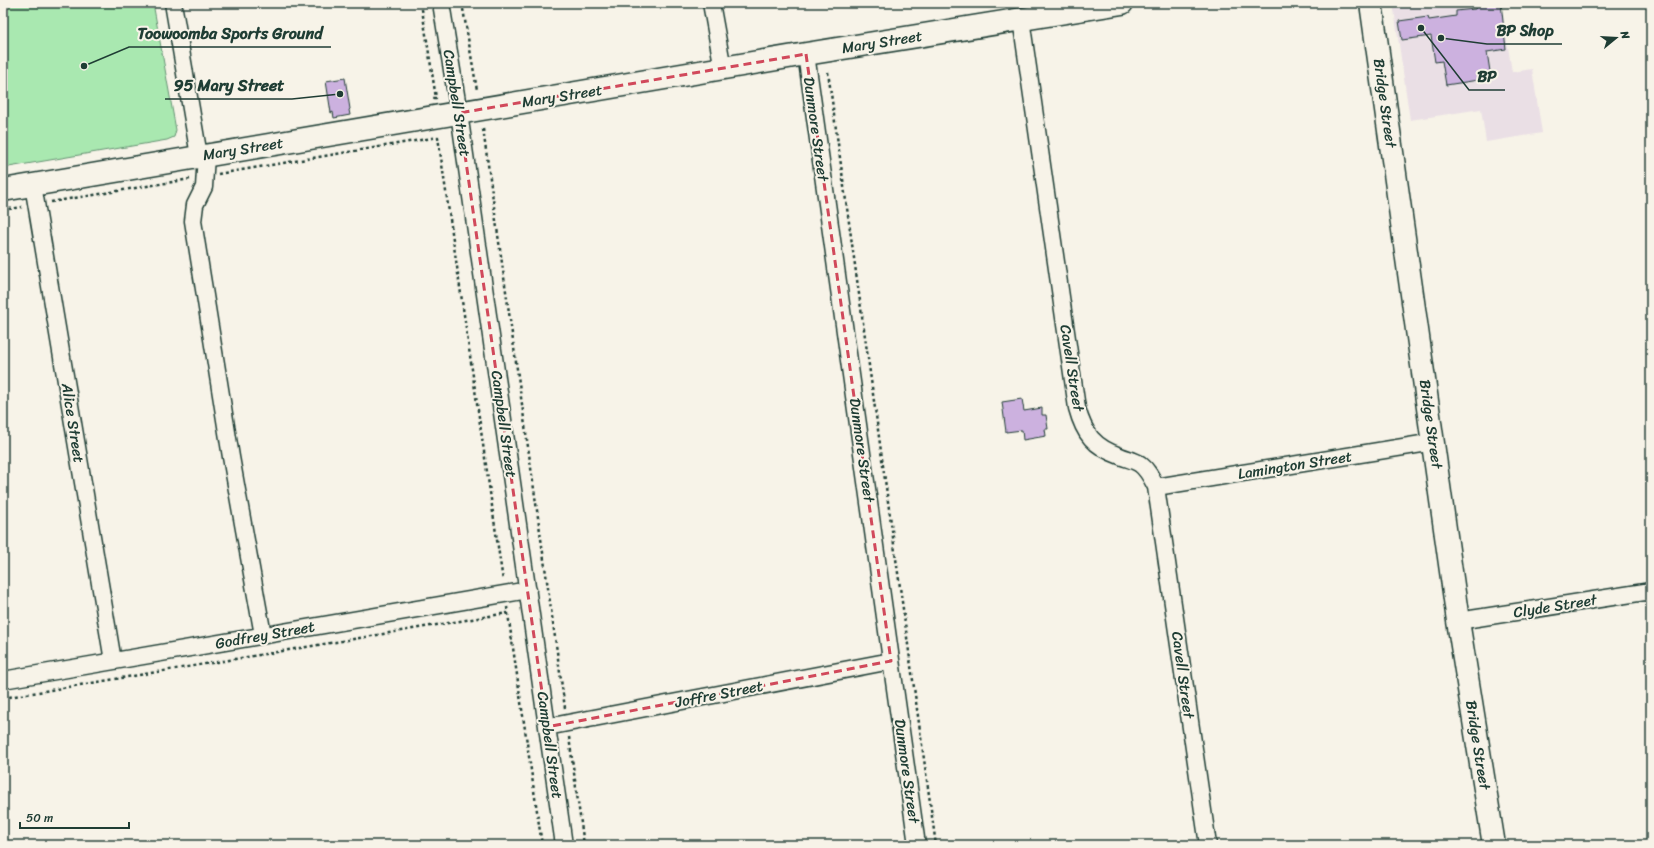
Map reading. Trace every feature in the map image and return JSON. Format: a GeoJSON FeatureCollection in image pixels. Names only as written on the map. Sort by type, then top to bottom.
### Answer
{"type":"FeatureCollection","features":[{"type":"Feature","properties":{"kind":"street"},"geometry":{"type":"LineString","coordinates":[[173,3],[203,156],[204,187],[195,205],[193,221],[231,457],[263,635]]}},
{"type":"Feature","properties":{"kind":"street","name":"Campbell Street"},"geometry":{"type":"LineString","coordinates":[[441,3],[459,113],[564,845]]}},
{"type":"Feature","properties":{"kind":"street"},"geometry":{"type":"LineString","coordinates":[[711,3],[723,69]]}},
{"type":"Feature","properties":{"kind":"street","name":"Mary Street"},"geometry":{"type":"LineString","coordinates":[[3,190],[723,69],[1029,13],[1122,3]]}},
{"type":"Feature","properties":{"kind":"street","name":"Bridge Street"},"geometry":{"type":"LineString","coordinates":[[1371,3],[1458,621],[1494,845]]}},
{"type":"Feature","properties":{"kind":"street","name":"Cavell Street"},"geometry":{"type":"LineString","coordinates":[[1029,13],[1077,408],[1081,424],[1090,438],[1110,452],[1140,464],[1149,474],[1156,487],[1208,845]]}},
{"type":"Feature","properties":{"kind":"street","name":"Dunmore Street"},"geometry":{"type":"LineString","coordinates":[[806,54],[917,845]]}},
{"type":"Feature","properties":{"kind":"street","name":"Alice Street"},"geometry":{"type":"LineString","coordinates":[[33,185],[113,661]]}},
{"type":"Feature","properties":{"kind":"street","name":"Lamington Street"},"geometry":{"type":"LineString","coordinates":[[1156,487],[1434,442]]}},
{"type":"Feature","properties":{"kind":"street","name":"Godfrey Street"},"geometry":{"type":"LineString","coordinates":[[3,680],[528,590]]}},
{"type":"Feature","properties":{"kind":"street","name":"Clyde Street"},"geometry":{"type":"LineString","coordinates":[[1458,621],[1651,591]]}},
{"type":"Feature","properties":{"kind":"street","name":"Joffre Street"},"geometry":{"type":"LineString","coordinates":[[547,727],[891,661]]}},
{"type":"Feature","properties":{"kind":"path"},"geometry":{"type":"LineString","coordinates":[[421,3],[436,98]]}},
{"type":"Feature","properties":{"kind":"path"},"geometry":{"type":"LineString","coordinates":[[462,3],[477,90]]}},
{"type":"Feature","properties":{"kind":"path"},"geometry":{"type":"LineString","coordinates":[[828,72],[936,845]]}},
{"type":"Feature","properties":{"kind":"path"},"geometry":{"type":"LineString","coordinates":[[483,128],[584,845]]}},
{"type":"Feature","properties":{"kind":"path"},"geometry":{"type":"LineString","coordinates":[[438,137],[542,845]]}},
{"type":"Feature","properties":{"kind":"path"},"geometry":{"type":"LineString","coordinates":[[3,698],[508,613]]}},
{"type":"Feature","properties":{"kind":"highlighted area"},"geometry":{"type":"Polygon","coordinates":[[[806,54],[891,661],[547,727],[459,113],[806,54]]]}},
{"type":"Feature","properties":{"kind":"shaded area"},"geometry":{"type":"Polygon","coordinates":[[[1393,3],[1501,3],[1512,72],[1532,69],[1542,133],[1486,142],[1481,109],[1410,120],[1393,3]]]}},
{"type":"Feature","properties":{"kind":"green space"},"geometry":{"type":"Polygon","coordinates":[[[3,3],[153,3],[176,130],[174,137],[167,140],[3,168],[3,3]]]}},
{"type":"Feature","properties":{"kind":"building"},"geometry":{"type":"Polygon","coordinates":[[[1479,3],[1501,3],[1506,49],[1487,52],[1491,78],[1446,85],[1442,61],[1435,62],[1431,36],[1402,40],[1399,21],[1428,17],[1429,20],[1456,16],[1456,11],[1475,9],[1479,3]]]}},
{"type":"Feature","properties":{"kind":"building"},"geometry":{"type":"Polygon","coordinates":[[[345,78],[350,115],[334,118],[333,112],[331,113],[326,81],[345,78]]]}},
{"type":"Feature","properties":{"kind":"building"},"geometry":{"type":"Polygon","coordinates":[[[1022,399],[1024,411],[1042,408],[1042,415],[1046,415],[1048,429],[1045,429],[1046,436],[1023,440],[1022,430],[1006,432],[1002,402],[1022,399]]]}},
{"type":"Feature","properties":{"kind":"place","name":"BP"},"geometry":{"type":"Point","coordinates":[1421,28]}},
{"type":"Feature","properties":{"kind":"place","name":"BP Shop"},"geometry":{"type":"Point","coordinates":[1441,38]}},
{"type":"Feature","properties":{"kind":"place","name":"Toowoomba Sports Ground"},"geometry":{"type":"Point","coordinates":[84,66]}},
{"type":"Feature","properties":{"kind":"place","name":"95 Mary Street"},"geometry":{"type":"Point","coordinates":[340,94]}}]}
